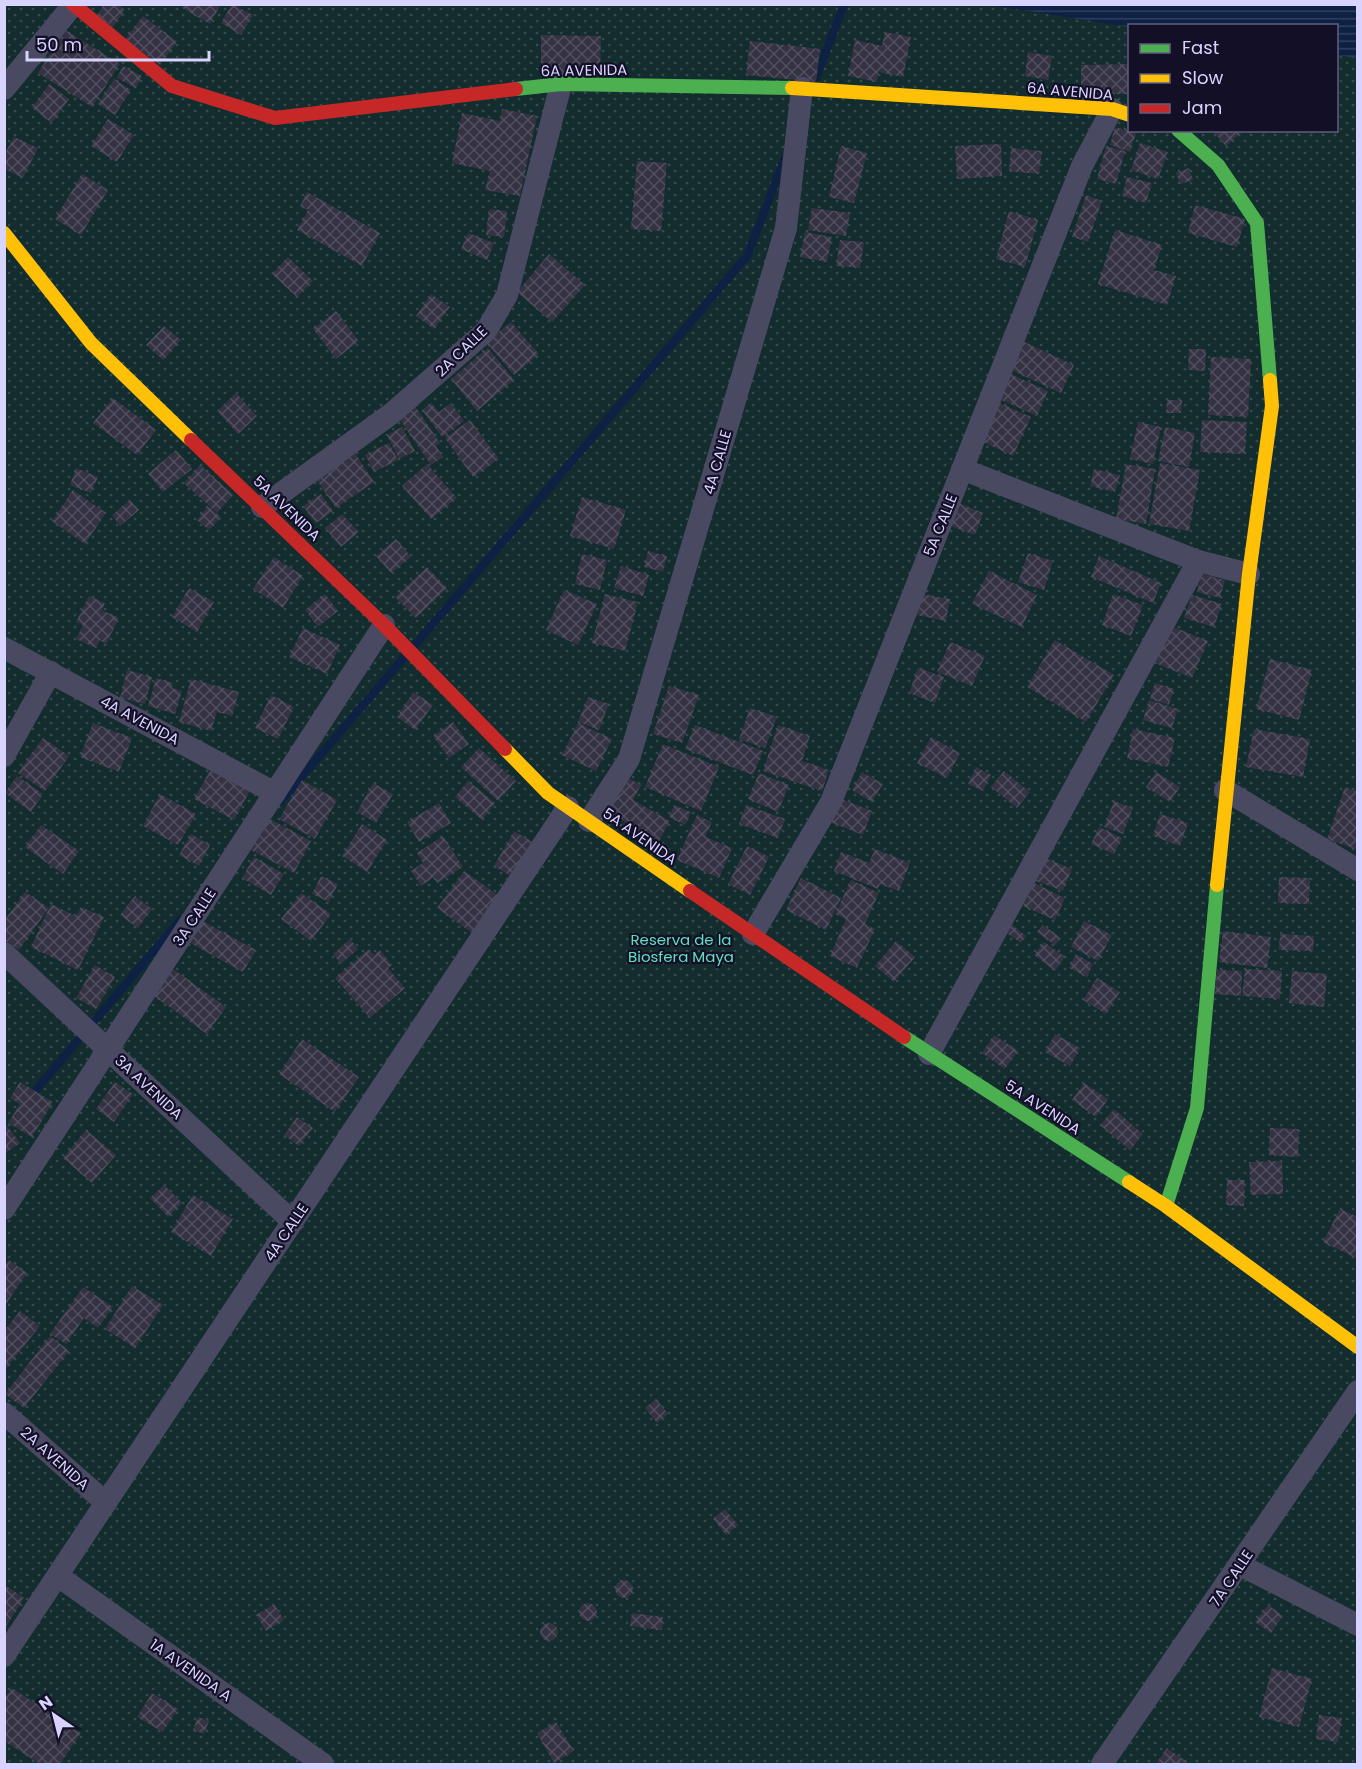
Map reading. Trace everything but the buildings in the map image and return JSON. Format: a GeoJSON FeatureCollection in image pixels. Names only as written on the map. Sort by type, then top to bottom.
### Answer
{"type":"FeatureCollection","features":[{"type":"Feature","properties":{"kind":"street","name":"6A AVENIDA"},"geometry":{"type":"LineString","coordinates":[[73,5],[172,86],[275,118],[561,84],[802,88],[1121,112]]}},
{"type":"Feature","properties":{"kind":"street"},"geometry":{"type":"LineString","coordinates":[[4,89],[73,5]]}},
{"type":"Feature","properties":{"kind":"street","name":"2A CALLE"},"geometry":{"type":"LineString","coordinates":[[262,507],[391,414],[486,331],[507,295],[561,84]]}},
{"type":"Feature","properties":{"kind":"street","name":"4A CALLE"},"geometry":{"type":"LineString","coordinates":[[589,821],[629,759],[786,228],[802,88]]}},
{"type":"Feature","properties":{"kind":"street","name":"5A CALLE"},"geometry":{"type":"LineString","coordinates":[[753,934],[831,802],[1082,166],[1121,112]]}},
{"type":"Feature","properties":{"kind":"street"},"geometry":{"type":"LineString","coordinates":[[1166,1206],[1197,1107],[1224,790],[1249,574],[1272,406],[1257,223],[1218,165],[1180,132]]}},
{"type":"Feature","properties":{"kind":"street","name":"5A AVENIDA"},"geometry":{"type":"LineString","coordinates":[[4,233],[91,343],[384,625],[548,793],[929,1054],[1166,1206],[1358,1347]]}},
{"type":"Feature","properties":{"kind":"street"},"geometry":{"type":"LineString","coordinates":[[962,468],[1198,561],[1249,574]]}},
{"type":"Feature","properties":{"kind":"street"},"geometry":{"type":"LineString","coordinates":[[929,1054],[1198,561]]}},
{"type":"Feature","properties":{"kind":"street","name":"3A CALLE"},"geometry":{"type":"LineString","coordinates":[[4,1209],[384,625]]}},
{"type":"Feature","properties":{"kind":"street","name":"4A AVENIDA"},"geometry":{"type":"LineString","coordinates":[[4,648],[275,793]]}},
{"type":"Feature","properties":{"kind":"street"},"geometry":{"type":"LineString","coordinates":[[4,756],[51,672]]}},
{"type":"Feature","properties":{"kind":"street"},"geometry":{"type":"LineString","coordinates":[[1224,790],[1358,870]]}},
{"type":"Feature","properties":{"kind":"street","name":"4A CALLE"},"geometry":{"type":"LineString","coordinates":[[4,1656],[568,807]]}},
{"type":"Feature","properties":{"kind":"street","name":"3A AVENIDA"},"geometry":{"type":"LineString","coordinates":[[4,953],[293,1222]]}},
{"type":"Feature","properties":{"kind":"street","name":"7A CALLE"},"geometry":{"type":"LineString","coordinates":[[1102,1764],[1358,1391]]}},
{"type":"Feature","properties":{"kind":"street","name":"2A AVENIDA"},"geometry":{"type":"LineString","coordinates":[[4,1413],[106,1503]]}},
{"type":"Feature","properties":{"kind":"street"},"geometry":{"type":"LineString","coordinates":[[1240,1564],[1358,1625]]}},
{"type":"Feature","properties":{"kind":"street","name":"1A AVENIDA A"},"geometry":{"type":"LineString","coordinates":[[58,1576],[323,1764]]}},
{"type":"Feature","properties":{"kind":"green space","name":"Reserva de la Biosfera Maya"},"geometry":{"type":"Polygon","coordinates":[[[5,5],[1357,5],[1357,1764],[5,1764],[5,5]]]}},
{"type":"Feature","properties":{"kind":"water"},"geometry":{"type":"Polygon","coordinates":[[[990,5],[1357,5],[1357,58],[1338,55],[1338,24],[1128,24],[1128,27],[990,5]]]}},
{"type":"Feature","properties":{"kind":"waterway"},"geometry":{"type":"LineString","coordinates":[[814,83],[844,4]]}},
{"type":"Feature","properties":{"kind":"waterway"},"geometry":{"type":"LineString","coordinates":[[414,646],[747,256],[785,158]]}},
{"type":"Feature","properties":{"kind":"waterway"},"geometry":{"type":"LineString","coordinates":[[281,801],[406,655]]}},
{"type":"Feature","properties":{"kind":"waterway"},"geometry":{"type":"LineString","coordinates":[[29,1098],[180,920]]}},
{"type":"Feature","properties":{"kind":"traffic: fast"},"geometry":{"type":"LineString","coordinates":[[516,89],[561,84],[792,88]]}},
{"type":"Feature","properties":{"kind":"traffic: fast"},"geometry":{"type":"LineString","coordinates":[[1180,132],[1218,165],[1257,223],[1270,380]]}},
{"type":"Feature","properties":{"kind":"traffic: fast"},"geometry":{"type":"LineString","coordinates":[[1166,1206],[1197,1108],[1217,885]]}},
{"type":"Feature","properties":{"kind":"traffic: fast"},"geometry":{"type":"LineString","coordinates":[[904,1037],[1129,1182]]}},
{"type":"Feature","properties":{"kind":"traffic: slow"},"geometry":{"type":"LineString","coordinates":[[792,88],[1112,109],[1128,114]]}},
{"type":"Feature","properties":{"kind":"traffic: slow"},"geometry":{"type":"LineString","coordinates":[[4,233],[91,343],[191,440]]}},
{"type":"Feature","properties":{"kind":"traffic: slow"},"geometry":{"type":"LineString","coordinates":[[1217,885],[1249,574],[1272,406],[1270,380]]}},
{"type":"Feature","properties":{"kind":"traffic: slow"},"geometry":{"type":"LineString","coordinates":[[505,749],[548,793],[690,891]]}},
{"type":"Feature","properties":{"kind":"traffic: slow"},"geometry":{"type":"LineString","coordinates":[[1129,1182],[1166,1206],[1358,1347]]}},
{"type":"Feature","properties":{"kind":"traffic: jam"},"geometry":{"type":"LineString","coordinates":[[73,4],[172,86],[275,118],[516,89]]}},
{"type":"Feature","properties":{"kind":"traffic: jam"},"geometry":{"type":"LineString","coordinates":[[191,440],[384,625],[505,749]]}},
{"type":"Feature","properties":{"kind":"traffic: jam"},"geometry":{"type":"LineString","coordinates":[[690,891],[904,1037]]}}]}
